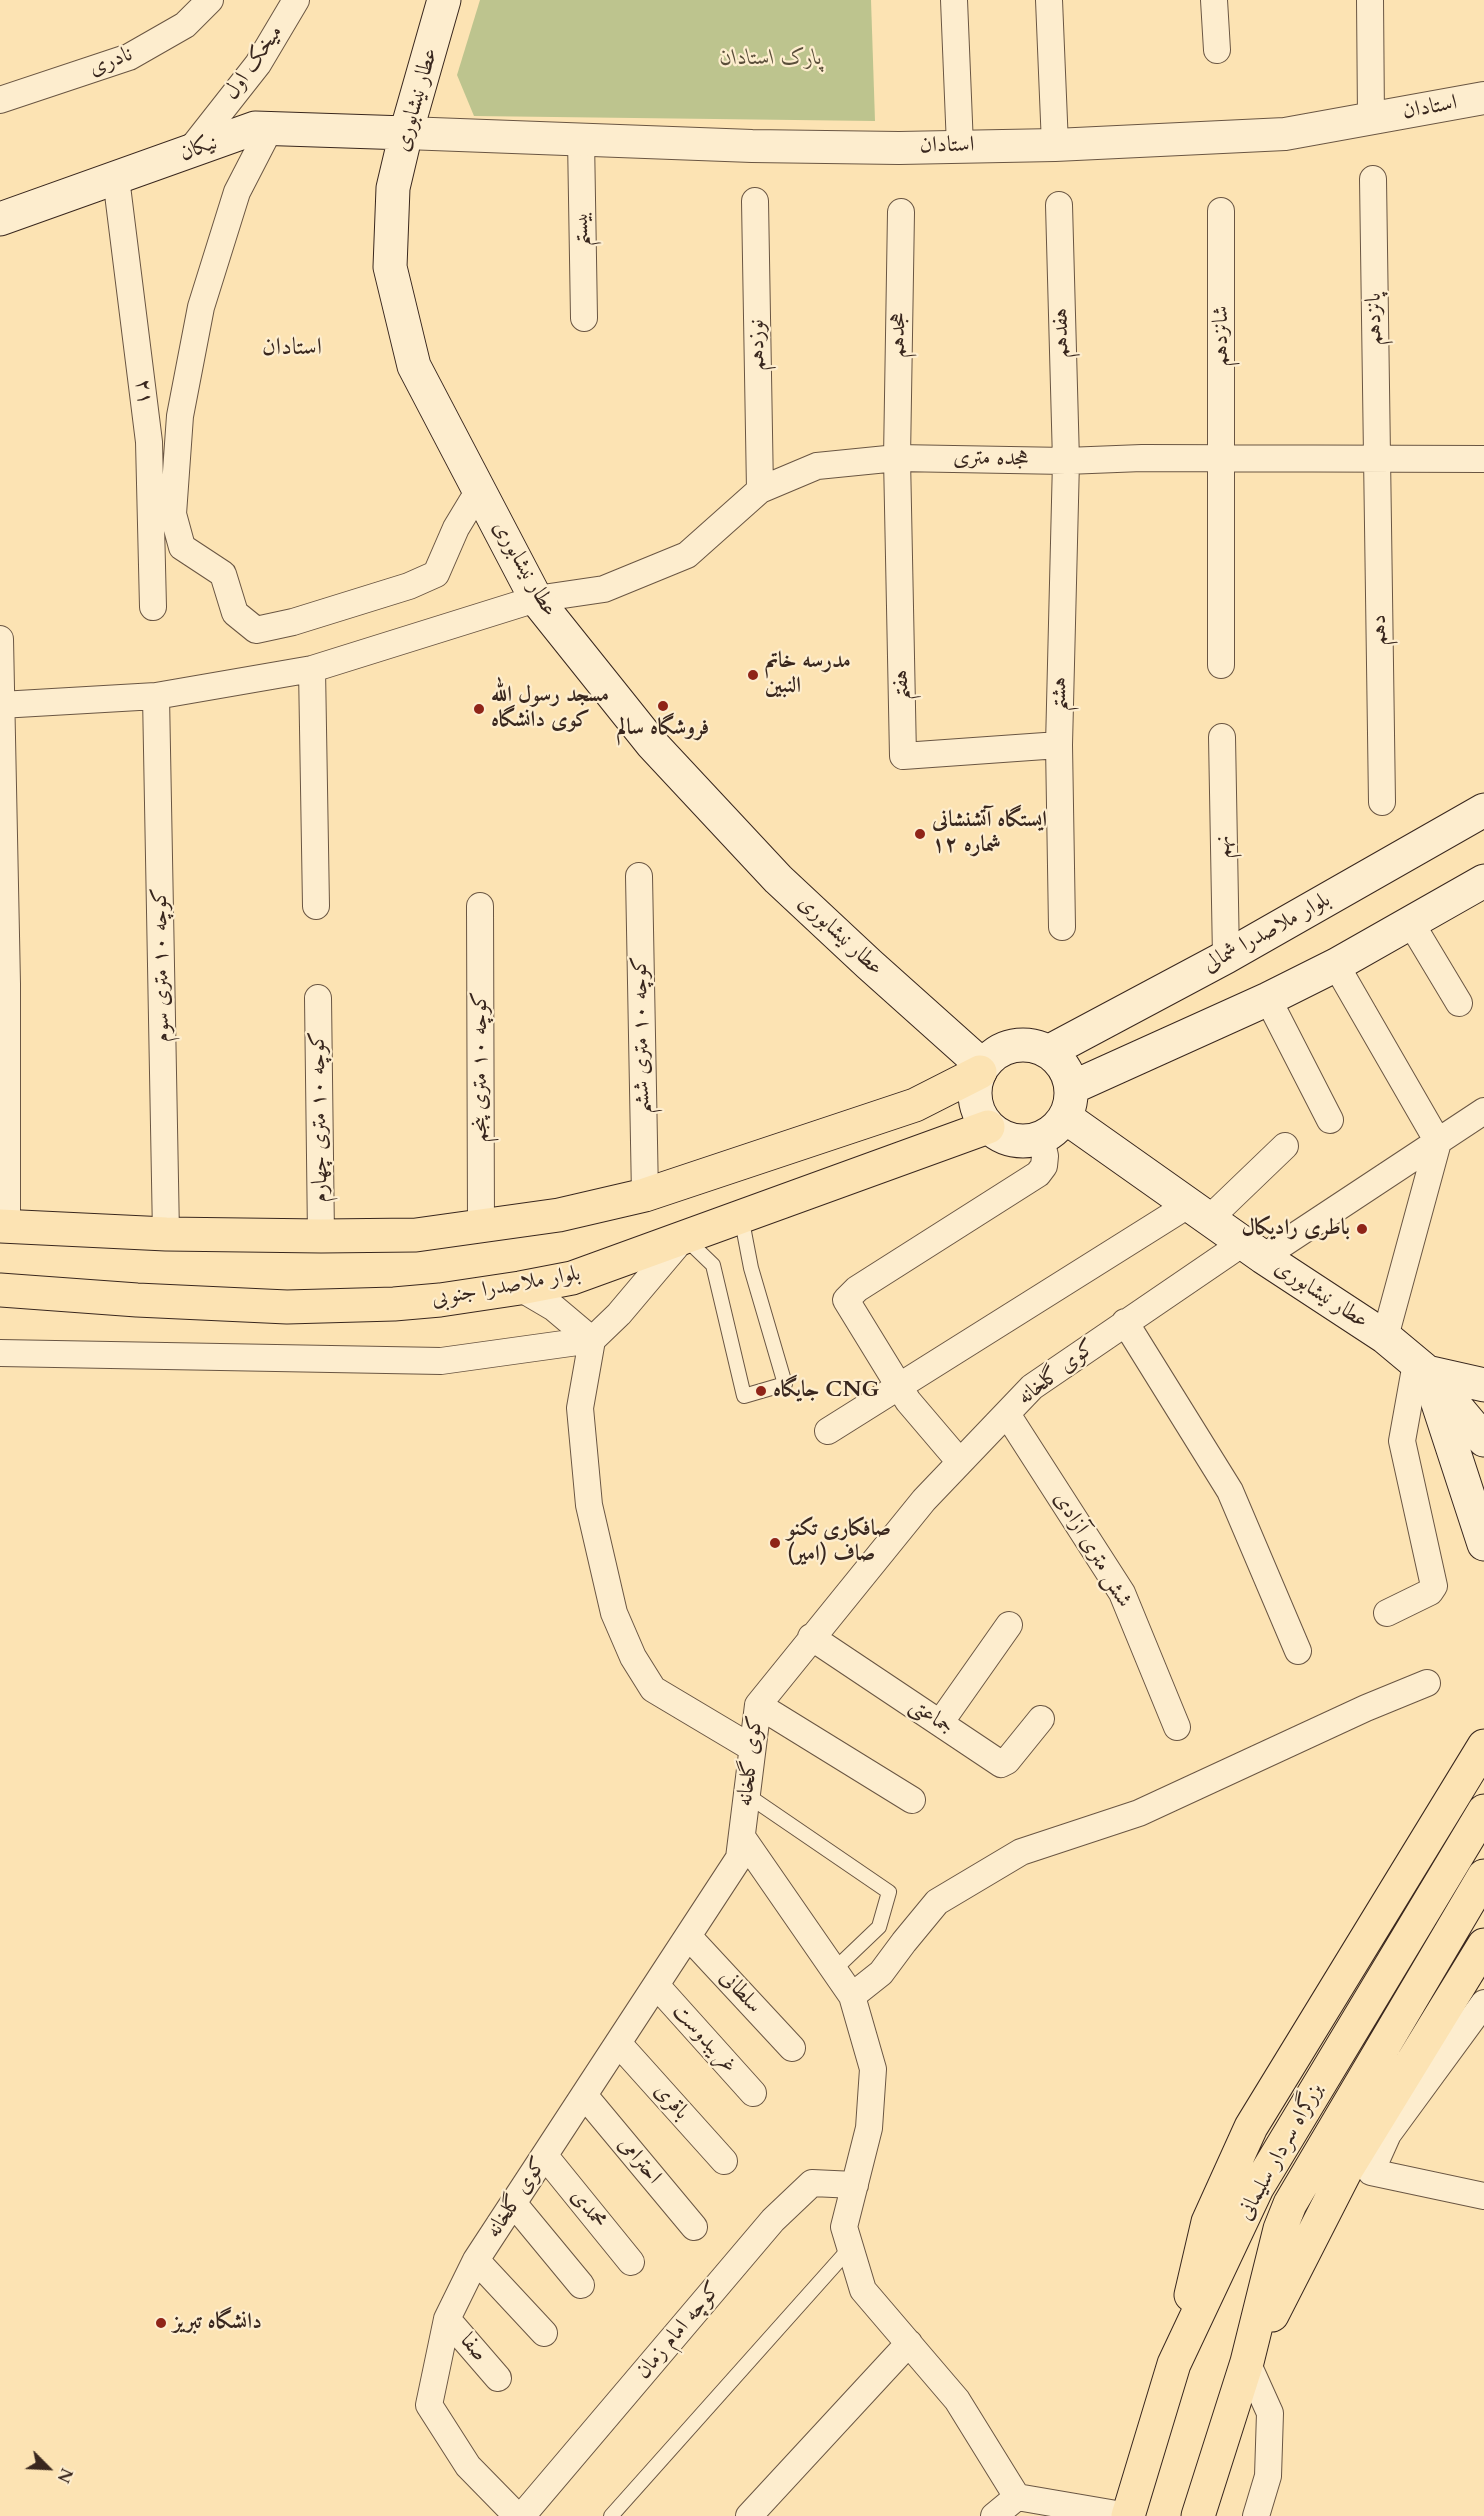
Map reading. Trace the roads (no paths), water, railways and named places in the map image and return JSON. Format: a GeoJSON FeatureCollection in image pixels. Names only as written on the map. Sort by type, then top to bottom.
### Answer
{"type":"FeatureCollection","features":[{"type":"Feature","properties":{"kind":"main road","name":"عطار نیشابوری"},"geometry":{"type":"LineString","coordinates":[[444,0],[406,133],[393,188],[390,267],[414,366],[536,599],[652,744],[778,879],[982,1069]]}},
{"type":"Feature","properties":{"kind":"main road","name":"نیکان"},"geometry":{"type":"LineString","coordinates":[[0,219],[255,128],[406,133]]}},
{"type":"Feature","properties":{"kind":"main road","name":"بلوار ملاصدرا شمالی"},"geometry":{"type":"LineString","coordinates":[[1048,1052],[1226,957],[1484,810]]}},
{"type":"Feature","properties":{"kind":"main road"},"geometry":{"type":"LineString","coordinates":[[982,1069],[975,1098],[980,1116],[988,1126],[1003,1137],[1014,1141],[1023,1142],[1041,1138],[1051,1133],[1068,1103],[1336,965],[1484,881]]}},
{"type":"Feature","properties":{"kind":"main road"},"geometry":{"type":"LineString","coordinates":[[4,1226],[166,1234],[416,1235],[559,1215],[645,1195],[915,1106],[982,1069],[998,1052],[1014,1046],[1034,1046],[1048,1052],[1064,1068],[1068,1103]]}},
{"type":"Feature","properties":{"kind":"main road","name":"عطار نیشابوری"},"geometry":{"type":"LineString","coordinates":[[1068,1103],[1198,1212],[1385,1337],[1422,1368],[1484,1440]]}},
{"type":"Feature","properties":{"kind":"main road","name":"بلوار ملاصدرا جنوبی"},"geometry":{"type":"LineString","coordinates":[[0,1290],[137,1300],[287,1307],[394,1304],[440,1300],[520,1288],[572,1278],[988,1126]]}},
{"type":"Feature","properties":{"kind":"main road","name":"عطار نیشابوری"},"geometry":{"type":"LineString","coordinates":[[1422,1368],[1484,1385]]}},
{"type":"Feature","properties":{"kind":"main road"},"geometry":{"type":"LineString","coordinates":[[1422,1368],[1484,1544]]}},
{"type":"Feature","properties":{"kind":"main road"},"geometry":{"type":"LineString","coordinates":[[1174,2364],[1208,2222],[1251,2127],[1484,1746]]}},
{"type":"Feature","properties":{"kind":"main road","name":"بزرگراه سردار سلیمانی"},"geometry":{"type":"LineString","coordinates":[[1128,2516],[1174,2364],[1257,2188],[1452,1860],[1484,1811]]}},
{"type":"Feature","properties":{"kind":"main road","name":"بزرگراه سردار سلیمانی"},"geometry":{"type":"LineString","coordinates":[[1198,2516],[1247,2362],[1280,2229],[1290,2204],[1483,1878]]}},
{"type":"Feature","properties":{"kind":"main road"},"geometry":{"type":"LineString","coordinates":[[1247,2362],[1345,2172],[1484,1945]]}},
{"type":"Feature","properties":{"kind":"street","name":"نادری"},"geometry":{"type":"LineString","coordinates":[[0,100],[129,57],[185,25],[210,0]]}},
{"type":"Feature","properties":{"kind":"street","name":"میخک اول"},"geometry":{"type":"LineString","coordinates":[[188,153],[258,64],[296,0]]}},
{"type":"Feature","properties":{"kind":"street"},"geometry":{"type":"LineString","coordinates":[[954,0],[960,146]]}},
{"type":"Feature","properties":{"kind":"street"},"geometry":{"type":"LineString","coordinates":[[1049,0],[1055,145]]}},
{"type":"Feature","properties":{"kind":"street"},"geometry":{"type":"LineString","coordinates":[[1214,0],[1217,50]]}},
{"type":"Feature","properties":{"kind":"street"},"geometry":{"type":"LineString","coordinates":[[1370,0],[1371,118]]}},
{"type":"Feature","properties":{"kind":"street","name":"استادان"},"geometry":{"type":"LineString","coordinates":[[406,133],[752,146],[899,148],[1055,145],[1285,134],[1484,98]]}},
{"type":"Feature","properties":{"kind":"street"},"geometry":{"type":"LineString","coordinates":[[270,128],[237,192],[201,307],[180,416],[173,514],[182,547],[223,574],[235,613],[256,630],[409,586],[436,574],[456,528],[479,490]]}},
{"type":"Feature","properties":{"kind":"street","name":"بیستم"},"geometry":{"type":"LineString","coordinates":[[581,140],[584,318]]}},
{"type":"Feature","properties":{"kind":"street","name":"۲۱"},"geometry":{"type":"LineString","coordinates":[[116,178],[149,442],[153,607]]}},
{"type":"Feature","properties":{"kind":"street","name":"پانزدهم"},"geometry":{"type":"LineString","coordinates":[[1373,179],[1378,459]]}},
{"type":"Feature","properties":{"kind":"street","name":"نوزدهم"},"geometry":{"type":"LineString","coordinates":[[755,201],[760,490]]}},
{"type":"Feature","properties":{"kind":"street","name":"هفدهم"},"geometry":{"type":"LineString","coordinates":[[1059,205],[1066,461]]}},
{"type":"Feature","properties":{"kind":"street","name":"شانزدهم"},"geometry":{"type":"LineString","coordinates":[[1221,211],[1223,460]]}},
{"type":"Feature","properties":{"kind":"street","name":"هجدهم"},"geometry":{"type":"LineString","coordinates":[[897,458],[901,212]]}},
{"type":"Feature","properties":{"kind":"street","name":"هجده متری"},"geometry":{"type":"LineString","coordinates":[[1,705],[156,696],[312,669],[536,599],[604,589],[687,555],[760,490],[817,466],[897,458],[1066,461],[1142,458],[1484,459]]}},
{"type":"Feature","properties":{"kind":"street","name":"هفتم"},"geometry":{"type":"LineString","coordinates":[[897,458],[903,756],[1059,745]]}},
{"type":"Feature","properties":{"kind":"street","name":"دهم"},"geometry":{"type":"LineString","coordinates":[[1378,459],[1382,802]]}},
{"type":"Feature","properties":{"kind":"street"},"geometry":{"type":"LineString","coordinates":[[1221,665],[1223,460]]}},
{"type":"Feature","properties":{"kind":"street","name":"هشتم"},"geometry":{"type":"LineString","coordinates":[[1062,927],[1059,745],[1066,461]]}},
{"type":"Feature","properties":{"kind":"street"},"geometry":{"type":"LineString","coordinates":[[0,639],[7,984],[4,1226]]}},
{"type":"Feature","properties":{"kind":"street"},"geometry":{"type":"LineString","coordinates":[[312,669],[316,906]]}},
{"type":"Feature","properties":{"kind":"street","name":"کوچه ۱۰ متری سوم"},"geometry":{"type":"LineString","coordinates":[[156,696],[166,1234]]}},
{"type":"Feature","properties":{"kind":"street","name":"نهم"},"geometry":{"type":"LineString","coordinates":[[1222,737],[1226,957]]}},
{"type":"Feature","properties":{"kind":"street","name":"کوچه ۱۰ متری ششم"},"geometry":{"type":"LineString","coordinates":[[639,876],[645,1195]]}},
{"type":"Feature","properties":{"kind":"street","name":"کوچه ۱۰ متری پنجم"},"geometry":{"type":"LineString","coordinates":[[480,906],[482,1227]]}},
{"type":"Feature","properties":{"kind":"street"},"geometry":{"type":"LineString","coordinates":[[1411,923],[1459,1003]]}},
{"type":"Feature","properties":{"kind":"street"},"geometry":{"type":"LineString","coordinates":[[1336,965],[1438,1142],[1385,1337]]}},
{"type":"Feature","properties":{"kind":"street","name":"کوچه ۱۰ متری چهارم"},"geometry":{"type":"LineString","coordinates":[[318,998],[321,1236]]}},
{"type":"Feature","properties":{"kind":"street"},"geometry":{"type":"LineString","coordinates":[[1268,999],[1330,1120]]}},
{"type":"Feature","properties":{"kind":"street","name":"کوی گلخانه"},"geometry":{"type":"LineString","coordinates":[[516,2516],[468,2466],[429,2405],[447,2319],[476,2260],[739,1858],[758,1705],[924,1500],[1032,1387],[1125,1322],[1438,1142],[1484,1111]]}},
{"type":"Feature","properties":{"kind":"street"},"geometry":{"type":"LineString","coordinates":[[960,1462],[908,1401],[846,1300],[857,1289],[1038,1174],[1044,1166],[1045,1156],[1041,1138]]}},
{"type":"Feature","properties":{"kind":"street"},"geometry":{"type":"LineString","coordinates":[[828,1431],[899,1386],[1198,1212],[1285,1146]]}},
{"type":"Feature","properties":{"kind":"street"},"geometry":{"type":"LineString","coordinates":[[684,1237],[619,1314],[592,1340],[579,1408],[589,1505],[614,1613],[633,1657],[653,1689],[752,1748]]}},
{"type":"Feature","properties":{"kind":"street"},"geometry":{"type":"LineString","coordinates":[[520,1288],[554,1308],[592,1340]]}},
{"type":"Feature","properties":{"kind":"street"},"geometry":{"type":"LineString","coordinates":[[1125,1322],[1230,1491],[1298,1652]]}},
{"type":"Feature","properties":{"kind":"street"},"geometry":{"type":"LineString","coordinates":[[0,1353],[441,1360],[592,1340]]}},
{"type":"Feature","properties":{"kind":"street"},"geometry":{"type":"LineString","coordinates":[[1387,1613],[1430,1592],[1434,1586],[1401,1441],[1422,1368]]}},
{"type":"Feature","properties":{"kind":"street","name":"شش متری آزادی"},"geometry":{"type":"LineString","coordinates":[[1006,1414],[1122,1593],[1177,1727]]}},
{"type":"Feature","properties":{"kind":"street"},"geometry":{"type":"LineString","coordinates":[[940,1723],[1008,1625]]}},
{"type":"Feature","properties":{"kind":"street","name":"جماعتی"},"geometry":{"type":"LineString","coordinates":[[811,1637],[1001,1764],[1007,1761],[1041,1719]]}},
{"type":"Feature","properties":{"kind":"street"},"geometry":{"type":"LineString","coordinates":[[852,1996],[881,1973],[937,1902],[1021,1852],[1139,1813],[1366,1708],[1427,1683]]}},
{"type":"Feature","properties":{"kind":"street"},"geometry":{"type":"LineString","coordinates":[[758,1705],[912,1800]]}},
{"type":"Feature","properties":{"kind":"street"},"geometry":{"type":"LineString","coordinates":[[742,1837],[852,1996],[873,2069],[869,2128],[844,2227],[863,2290],[957,2400],[1017,2497],[1128,2516]]}},
{"type":"Feature","properties":{"kind":"street","name":"سلطانی"},"geometry":{"type":"LineString","coordinates":[[688,1936],[792,2048]]}},
{"type":"Feature","properties":{"kind":"street","name":"غریبدوست"},"geometry":{"type":"LineString","coordinates":[[656,1985],[753,2093]]}},
{"type":"Feature","properties":{"kind":"street"},"geometry":{"type":"LineString","coordinates":[[1484,2002],[1388,2134],[1371,2172],[1484,2196]]}},
{"type":"Feature","properties":{"kind":"street","name":"باقری"},"geometry":{"type":"LineString","coordinates":[[618,2043],[724,2161]]}},
{"type":"Feature","properties":{"kind":"street","name":"احترامی"},"geometry":{"type":"LineString","coordinates":[[584,2095],[694,2227]]}},
{"type":"Feature","properties":{"kind":"street","name":"محمدی"},"geometry":{"type":"LineString","coordinates":[[545,2156],[631,2262]]}},
{"type":"Feature","properties":{"kind":"street","name":"کوچه امام زمان"},"geometry":{"type":"LineString","coordinates":[[522,2516],[773,2220],[812,2183],[855,2185]]}},
{"type":"Feature","properties":{"kind":"street"},"geometry":{"type":"LineString","coordinates":[[514,2204],[581,2285]]}},
{"type":"Feature","properties":{"kind":"street"},"geometry":{"type":"LineString","coordinates":[[476,2260],[544,2333]]}},
{"type":"Feature","properties":{"kind":"street","name":"صفا"},"geometry":{"type":"LineString","coordinates":[[447,2319],[498,2378]]}},
{"type":"Feature","properties":{"kind":"street"},"geometry":{"type":"LineString","coordinates":[[749,2516],[909,2343]]}},
{"type":"Feature","properties":{"kind":"street"},"geometry":{"type":"LineString","coordinates":[[1247,2362],[1270,2413],[1268,2476],[1256,2516]]}},
{"type":"Feature","properties":{"kind":"street"},"geometry":{"type":"LineString","coordinates":[[994,2516],[1017,2497]]}},
{"type":"Feature","properties":{"kind":"lane"},"geometry":{"type":"LineString","coordinates":[[684,1237],[713,1265],[744,1396],[785,1384],[751,1268],[741,1216]]}},
{"type":"Feature","properties":{"kind":"lane"},"geometry":{"type":"LineString","coordinates":[[747,1795],[889,1892],[879,1927],[835,1969]]}},
{"type":"Feature","properties":{"kind":"lane"},"geometry":{"type":"LineString","coordinates":[[611,2516],[850,2248]]}},
{"type":"Feature","properties":{"kind":"place","name":"مدرسه خاتم النبین"},"geometry":{"type":"Point","coordinates":[753,675]}},
{"type":"Feature","properties":{"kind":"place","name":"فروشگاه سالم"},"geometry":{"type":"Point","coordinates":[663,706]}},
{"type":"Feature","properties":{"kind":"place","name":"مسجد رسول الله کوی دانشگاه"},"geometry":{"type":"Point","coordinates":[479,709]}},
{"type":"Feature","properties":{"kind":"place","name":"ایستگاه آتشنشانی شماره ۱۲"},"geometry":{"type":"Point","coordinates":[920,834]}},
{"type":"Feature","properties":{"kind":"place","name":"باطری رادیکال"},"geometry":{"type":"Point","coordinates":[1362,1229]}},
{"type":"Feature","properties":{"kind":"place","name":"جایگاه CNG"},"geometry":{"type":"Point","coordinates":[761,1391]}},
{"type":"Feature","properties":{"kind":"place","name":"صافکاری تکنو صاف (امیر)"},"geometry":{"type":"Point","coordinates":[775,1543]}},
{"type":"Feature","properties":{"kind":"place","name":"دانشگاه تبریز"},"geometry":{"type":"Point","coordinates":[161,2323]}},
{"type":"Feature","properties":{"kind":"district","name":"استادان"},"geometry":{"type":"Point","coordinates":[292,348]}},
{"type":"Feature","properties":{"kind":"park label","name":"پارک استادان"},"geometry":{"type":"Point","coordinates":[771,59]}}]}
